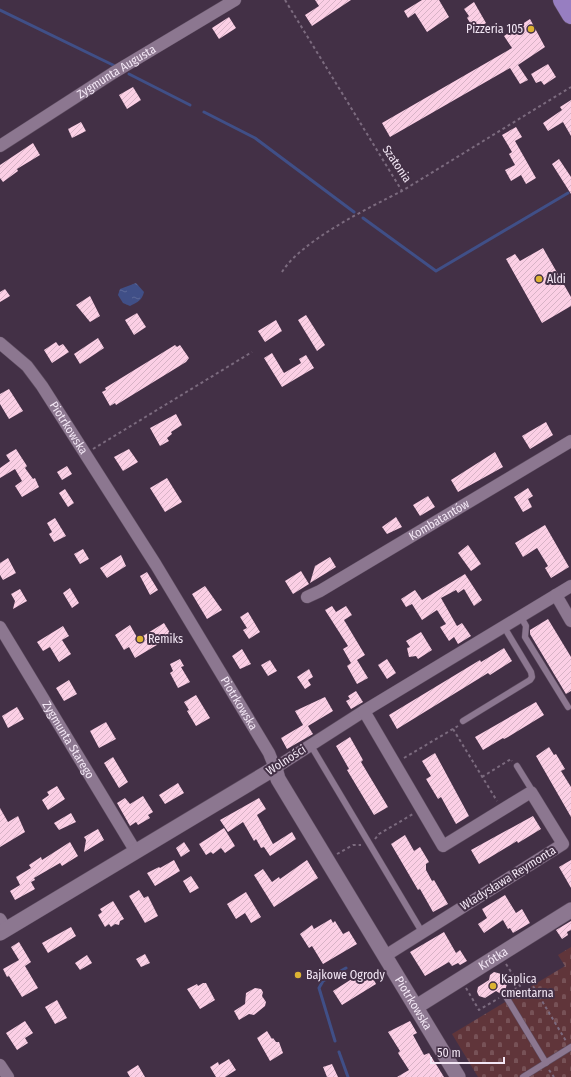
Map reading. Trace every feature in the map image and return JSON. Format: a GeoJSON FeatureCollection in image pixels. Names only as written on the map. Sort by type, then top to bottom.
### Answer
{"type":"FeatureCollection","features":[{"type":"Feature","properties":{"kind":"main road"},"geometry":{"type":"LineString","coordinates":[[562,0],[571,15]]}},
{"type":"Feature","properties":{"kind":"street","name":"Zygmunta Augusta"},"geometry":{"type":"LineString","coordinates":[[0,146],[113,73],[235,0]]}},
{"type":"Feature","properties":{"kind":"street","name":"Piotrkowska"},"geometry":{"type":"LineString","coordinates":[[0,343],[27,366],[85,453],[168,585],[274,761],[278,779],[458,1077]]}},
{"type":"Feature","properties":{"kind":"street","name":"Kombatantów"},"geometry":{"type":"LineString","coordinates":[[307,596],[326,587],[571,441]]}},
{"type":"Feature","properties":{"kind":"street","name":"Wolności"},"geometry":{"type":"LineString","coordinates":[[2,927],[136,852],[275,768],[310,744],[571,586]]}},
{"type":"Feature","properties":{"kind":"street"},"geometry":{"type":"LineString","coordinates":[[556,595],[571,621]]}},
{"type":"Feature","properties":{"kind":"street","name":"Zygmunta Starego"},"geometry":{"type":"LineString","coordinates":[[0,627],[136,852]]}},
{"type":"Feature","properties":{"kind":"street"},"geometry":{"type":"LineString","coordinates":[[364,711],[443,846],[530,792]]}},
{"type":"Feature","properties":{"kind":"street","name":"Władysława Reymonta"},"geometry":{"type":"LineString","coordinates":[[385,956],[567,842],[530,792]]}},
{"type":"Feature","properties":{"kind":"street","name":"Krótka"},"geometry":{"type":"LineString","coordinates":[[416,1006],[571,910]]}},
{"type":"Feature","properties":{"kind":"street"},"geometry":{"type":"LineString","coordinates":[[0,1064],[8,1077]]}},
{"type":"Feature","properties":{"kind":"lane"},"geometry":{"type":"LineString","coordinates":[[520,617],[526,626],[525,637],[568,707]]}},
{"type":"Feature","properties":{"kind":"lane"},"geometry":{"type":"LineString","coordinates":[[463,721],[530,680],[532,677],[531,672],[504,627]]}},
{"type":"Feature","properties":{"kind":"lane"},"geometry":{"type":"LineString","coordinates":[[310,744],[422,932]]}},
{"type":"Feature","properties":{"kind":"lane"},"geometry":{"type":"LineString","coordinates":[[518,766],[530,787],[530,792]]}},
{"type":"Feature","properties":{"kind":"lane"},"geometry":{"type":"LineString","coordinates":[[505,995],[546,1064]]}},
{"type":"Feature","properties":{"kind":"lane"},"geometry":{"type":"LineString","coordinates":[[523,1077],[571,1048]]}},
{"type":"Feature","properties":{"kind":"path","name":"Szatonia"},"geometry":{"type":"LineString","coordinates":[[285,0],[402,191],[571,87]]}},
{"type":"Feature","properties":{"kind":"path"},"geometry":{"type":"LineString","coordinates":[[282,272],[289,261],[298,253],[348,220],[402,191]]}},
{"type":"Feature","properties":{"kind":"path"},"geometry":{"type":"LineString","coordinates":[[85,453],[252,352]]}},
{"type":"Feature","properties":{"kind":"path"},"geometry":{"type":"LineString","coordinates":[[394,764],[462,724],[463,721]]}},
{"type":"Feature","properties":{"kind":"path"},"geometry":{"type":"LineString","coordinates":[[453,729],[502,810]]}},
{"type":"Feature","properties":{"kind":"path"},"geometry":{"type":"LineString","coordinates":[[482,777],[511,759],[518,766]]}},
{"type":"Feature","properties":{"kind":"path"},"geometry":{"type":"LineString","coordinates":[[336,854],[352,846],[367,845],[379,834],[421,809]]}},
{"type":"Feature","properties":{"kind":"path"},"geometry":{"type":"LineString","coordinates":[[461,978],[479,1010],[520,986],[500,954]]}},
{"type":"Feature","properties":{"kind":"path"},"geometry":{"type":"LineString","coordinates":[[518,983],[527,978]]}},
{"type":"Feature","properties":{"kind":"path"},"geometry":{"type":"LineString","coordinates":[[530,981],[571,1048]]}},
{"type":"Feature","properties":{"kind":"green space"},"geometry":{"type":"Polygon","coordinates":[[[571,947],[571,1077],[478,1077],[452,1034],[565,966],[558,955],[571,947]]]}},
{"type":"Feature","properties":{"kind":"water"},"geometry":{"type":"Polygon","coordinates":[[[136,283],[144,292],[141,299],[130,306],[123,303],[118,295],[120,289],[136,283]]]}},
{"type":"Feature","properties":{"kind":"building"},"geometry":{"type":"Polygon","coordinates":[[[315,0],[351,0],[312,26],[305,15],[319,6],[315,0]]]}},
{"type":"Feature","properties":{"kind":"building"},"geometry":{"type":"Polygon","coordinates":[[[422,0],[439,0],[449,17],[427,32],[415,13],[408,18],[404,11],[422,0]]]}},
{"type":"Feature","properties":{"kind":"building"},"geometry":{"type":"Polygon","coordinates":[[[474,2],[486,23],[475,30],[467,18],[469,16],[464,9],[474,2]]]}},
{"type":"Feature","properties":{"kind":"building"},"geometry":{"type":"Polygon","coordinates":[[[229,17],[236,28],[219,39],[212,28],[229,17]]]}},
{"type":"Feature","properties":{"kind":"building"},"geometry":{"type":"Polygon","coordinates":[[[530,19],[545,47],[518,65],[528,80],[520,84],[510,68],[390,137],[382,123],[512,48],[504,36],[530,19]]]}},
{"type":"Feature","properties":{"kind":"building"},"geometry":{"type":"Polygon","coordinates":[[[548,64],[556,77],[544,85],[541,81],[536,83],[531,74],[548,64]]]}},
{"type":"Feature","properties":{"kind":"building"},"geometry":{"type":"Polygon","coordinates":[[[133,87],[141,100],[127,109],[119,95],[133,87]]]}},
{"type":"Feature","properties":{"kind":"building"},"geometry":{"type":"Polygon","coordinates":[[[571,100],[571,136],[563,122],[548,131],[543,123],[562,110],[560,107],[571,100]]]}},
{"type":"Feature","properties":{"kind":"building"},"geometry":{"type":"Polygon","coordinates":[[[81,122],[86,131],[72,138],[68,129],[81,122]]]}},
{"type":"Feature","properties":{"kind":"building"},"geometry":{"type":"Polygon","coordinates":[[[516,127],[522,137],[515,141],[536,178],[526,184],[521,175],[511,181],[505,170],[515,165],[509,154],[512,152],[502,135],[516,127]]]}},
{"type":"Feature","properties":{"kind":"building"},"geometry":{"type":"Polygon","coordinates":[[[33,143],[40,155],[17,169],[18,171],[3,182],[0,178],[0,165],[33,143]]]}},
{"type":"Feature","properties":{"kind":"building"},"geometry":{"type":"Polygon","coordinates":[[[559,159],[571,177],[571,194],[552,164],[559,159]]]}},
{"type":"Feature","properties":{"kind":"building","name":"Aldi"},"geometry":{"type":"Polygon","coordinates":[[[543,248],[571,297],[571,306],[542,323],[506,259],[515,254],[520,261],[543,248]]]}},
{"type":"Feature","properties":{"kind":"building"},"geometry":{"type":"Polygon","coordinates":[[[5,289],[10,296],[0,302],[0,292],[5,289]]]}},
{"type":"Feature","properties":{"kind":"building"},"geometry":{"type":"Polygon","coordinates":[[[90,296],[100,316],[90,322],[76,305],[90,296]]]}},
{"type":"Feature","properties":{"kind":"building"},"geometry":{"type":"Polygon","coordinates":[[[137,313],[146,327],[134,335],[125,320],[137,313]]]}},
{"type":"Feature","properties":{"kind":"building"},"geometry":{"type":"Polygon","coordinates":[[[306,315],[325,345],[317,351],[298,320],[306,315]]]}},
{"type":"Feature","properties":{"kind":"building"},"geometry":{"type":"Polygon","coordinates":[[[276,320],[282,331],[265,342],[258,331],[276,320]]]}},
{"type":"Feature","properties":{"kind":"building"},"geometry":{"type":"Polygon","coordinates":[[[98,338],[104,348],[80,364],[74,354],[98,338]]]}},
{"type":"Feature","properties":{"kind":"building"},"geometry":{"type":"Polygon","coordinates":[[[56,342],[59,346],[63,344],[69,352],[52,363],[44,350],[56,342]]]}},
{"type":"Feature","properties":{"kind":"building"},"geometry":{"type":"Polygon","coordinates":[[[175,345],[177,347],[180,345],[189,358],[186,362],[116,405],[115,403],[110,406],[102,392],[106,390],[105,388],[175,345]]]}},
{"type":"Feature","properties":{"kind":"building"},"geometry":{"type":"Polygon","coordinates":[[[272,353],[284,373],[301,363],[299,359],[306,355],[314,368],[282,387],[264,358],[272,353]]]}},
{"type":"Feature","properties":{"kind":"building"},"geometry":{"type":"Polygon","coordinates":[[[9,389],[23,411],[9,419],[0,404],[0,394],[9,389]]]}},
{"type":"Feature","properties":{"kind":"building"},"geometry":{"type":"Polygon","coordinates":[[[176,414],[182,425],[171,432],[172,434],[167,438],[169,441],[160,446],[150,428],[176,414]]]}},
{"type":"Feature","properties":{"kind":"building"},"geometry":{"type":"Polygon","coordinates":[[[546,422],[553,435],[530,449],[522,436],[546,422]]]}},
{"type":"Feature","properties":{"kind":"building"},"geometry":{"type":"Polygon","coordinates":[[[16,449],[27,466],[25,468],[33,479],[35,478],[39,487],[22,497],[15,486],[22,481],[15,469],[0,478],[0,468],[10,461],[6,455],[16,449]]]}},
{"type":"Feature","properties":{"kind":"building"},"geometry":{"type":"Polygon","coordinates":[[[129,449],[138,462],[123,471],[114,457],[129,449]]]}},
{"type":"Feature","properties":{"kind":"building"},"geometry":{"type":"Polygon","coordinates":[[[495,452],[503,467],[458,492],[451,480],[495,452]]]}},
{"type":"Feature","properties":{"kind":"building"},"geometry":{"type":"Polygon","coordinates":[[[67,466],[72,474],[62,480],[57,472],[67,466]]]}},
{"type":"Feature","properties":{"kind":"building"},"geometry":{"type":"Polygon","coordinates":[[[167,478],[182,502],[165,512],[150,488],[167,478]]]}},
{"type":"Feature","properties":{"kind":"building"},"geometry":{"type":"Polygon","coordinates":[[[528,488],[533,496],[528,499],[532,507],[523,512],[514,497],[528,488]]]}},
{"type":"Feature","properties":{"kind":"building"},"geometry":{"type":"Polygon","coordinates":[[[65,489],[74,503],[68,507],[59,493],[65,489]]]}},
{"type":"Feature","properties":{"kind":"building"},"geometry":{"type":"Polygon","coordinates":[[[428,496],[435,507],[420,516],[413,505],[428,496]]]}},
{"type":"Feature","properties":{"kind":"building"},"geometry":{"type":"Polygon","coordinates":[[[396,517],[402,527],[387,534],[382,527],[396,517]]]}},
{"type":"Feature","properties":{"kind":"building"},"geometry":{"type":"Polygon","coordinates":[[[55,518],[66,536],[54,542],[49,534],[52,532],[47,523],[55,518]]]}},
{"type":"Feature","properties":{"kind":"building"},"geometry":{"type":"Polygon","coordinates":[[[545,525],[569,567],[551,578],[545,568],[548,566],[537,548],[523,557],[515,543],[545,525]]]}},
{"type":"Feature","properties":{"kind":"building"},"geometry":{"type":"Polygon","coordinates":[[[468,545],[481,564],[471,571],[458,553],[468,545]]]}},
{"type":"Feature","properties":{"kind":"building"},"geometry":{"type":"Polygon","coordinates":[[[83,549],[89,559],[80,564],[74,554],[83,549]]]}},
{"type":"Feature","properties":{"kind":"building"},"geometry":{"type":"Polygon","coordinates":[[[121,555],[126,566],[107,578],[100,568],[121,555]]]}},
{"type":"Feature","properties":{"kind":"building"},"geometry":{"type":"Polygon","coordinates":[[[330,557],[336,567],[310,583],[315,566],[330,557]]]}},
{"type":"Feature","properties":{"kind":"building"},"geometry":{"type":"Polygon","coordinates":[[[8,558],[16,573],[3,580],[0,575],[0,563],[8,558]]]}},
{"type":"Feature","properties":{"kind":"building"},"geometry":{"type":"Polygon","coordinates":[[[301,571],[309,584],[293,594],[285,581],[301,571]]]}},
{"type":"Feature","properties":{"kind":"building"},"geometry":{"type":"Polygon","coordinates":[[[147,572],[158,590],[150,595],[140,576],[147,572]]]}},
{"type":"Feature","properties":{"kind":"building"},"geometry":{"type":"Polygon","coordinates":[[[465,574],[482,600],[474,606],[464,589],[458,593],[456,590],[441,598],[457,626],[462,623],[471,636],[458,644],[454,637],[449,641],[440,627],[446,624],[437,610],[422,620],[412,604],[406,607],[401,599],[415,590],[422,600],[465,574]]]}},
{"type":"Feature","properties":{"kind":"building"},"geometry":{"type":"Polygon","coordinates":[[[205,586],[222,610],[207,619],[192,594],[205,586]]]}},
{"type":"Feature","properties":{"kind":"building"},"geometry":{"type":"Polygon","coordinates":[[[70,588],[79,603],[72,608],[63,593],[70,588]]]}},
{"type":"Feature","properties":{"kind":"building"},"geometry":{"type":"Polygon","coordinates":[[[20,589],[27,601],[13,609],[15,601],[11,594],[20,589]]]}},
{"type":"Feature","properties":{"kind":"building"},"geometry":{"type":"Polygon","coordinates":[[[332,606],[336,612],[346,606],[352,615],[344,620],[365,655],[357,660],[368,678],[357,684],[347,666],[351,663],[343,649],[348,646],[325,610],[332,606]]]}},
{"type":"Feature","properties":{"kind":"building"},"geometry":{"type":"Polygon","coordinates":[[[248,612],[260,632],[249,639],[243,630],[247,628],[240,617],[248,612]]]}},
{"type":"Feature","properties":{"kind":"building"},"geometry":{"type":"Polygon","coordinates":[[[548,619],[571,657],[571,691],[566,694],[530,634],[530,630],[548,619]]]}},
{"type":"Feature","properties":{"kind":"building"},"geometry":{"type":"Polygon","coordinates":[[[164,623],[172,636],[135,658],[129,647],[124,650],[115,635],[130,625],[138,639],[164,623]]]}},
{"type":"Feature","properties":{"kind":"building"},"geometry":{"type":"Polygon","coordinates":[[[63,626],[69,636],[62,640],[71,654],[59,662],[50,647],[43,651],[37,642],[63,626]]]}},
{"type":"Feature","properties":{"kind":"building"},"geometry":{"type":"Polygon","coordinates":[[[421,632],[432,650],[418,659],[416,656],[409,657],[407,648],[410,647],[406,641],[421,632]]]}},
{"type":"Feature","properties":{"kind":"building"},"geometry":{"type":"Polygon","coordinates":[[[504,648],[512,661],[490,675],[488,673],[397,729],[389,715],[480,660],[481,662],[504,648]]]}},
{"type":"Feature","properties":{"kind":"building"},"geometry":{"type":"Polygon","coordinates":[[[242,649],[251,664],[240,669],[232,656],[242,649]]]}},
{"type":"Feature","properties":{"kind":"building"},"geometry":{"type":"Polygon","coordinates":[[[180,659],[184,666],[181,667],[190,682],[178,688],[170,673],[173,671],[170,664],[180,659]]]}},
{"type":"Feature","properties":{"kind":"building"},"geometry":{"type":"Polygon","coordinates":[[[387,659],[396,673],[387,679],[378,665],[387,659]]]}},
{"type":"Feature","properties":{"kind":"building"},"geometry":{"type":"Polygon","coordinates":[[[270,660],[277,671],[268,676],[261,665],[270,660]]]}},
{"type":"Feature","properties":{"kind":"building"},"geometry":{"type":"Polygon","coordinates":[[[309,669],[313,677],[308,680],[311,685],[305,689],[297,677],[309,669]]]}},
{"type":"Feature","properties":{"kind":"building"},"geometry":{"type":"Polygon","coordinates":[[[69,680],[77,694],[64,701],[56,688],[69,680]]]}},
{"type":"Feature","properties":{"kind":"building"},"geometry":{"type":"Polygon","coordinates":[[[356,691],[363,702],[351,709],[346,701],[350,699],[348,696],[356,691]]]}},
{"type":"Feature","properties":{"kind":"building"},"geometry":{"type":"Polygon","coordinates":[[[196,695],[210,718],[196,726],[187,711],[189,710],[184,702],[196,695]]]}},
{"type":"Feature","properties":{"kind":"building"},"geometry":{"type":"Polygon","coordinates":[[[325,697],[333,711],[308,726],[313,734],[287,749],[281,738],[303,725],[295,711],[325,697]]]}},
{"type":"Feature","properties":{"kind":"building"},"geometry":{"type":"Polygon","coordinates":[[[536,702],[544,715],[483,750],[475,737],[536,702]]]}},
{"type":"Feature","properties":{"kind":"building"},"geometry":{"type":"Polygon","coordinates":[[[17,707],[24,719],[8,728],[2,716],[17,707]]]}},
{"type":"Feature","properties":{"kind":"building"},"geometry":{"type":"Polygon","coordinates":[[[106,722],[116,739],[99,748],[90,731],[106,722]]]}},
{"type":"Feature","properties":{"kind":"building"},"geometry":{"type":"Polygon","coordinates":[[[350,737],[363,760],[361,762],[388,807],[374,815],[347,770],[349,769],[336,746],[350,737]]]}},
{"type":"Feature","properties":{"kind":"building"},"geometry":{"type":"Polygon","coordinates":[[[549,747],[554,755],[556,754],[565,769],[561,771],[571,787],[571,817],[536,756],[549,747]]]}},
{"type":"Feature","properties":{"kind":"building"},"geometry":{"type":"Polygon","coordinates":[[[435,753],[469,816],[456,824],[441,797],[438,799],[426,779],[431,776],[422,761],[435,753]]]}},
{"type":"Feature","properties":{"kind":"building"},"geometry":{"type":"Polygon","coordinates":[[[113,757],[128,782],[119,788],[104,763],[113,757]]]}},
{"type":"Feature","properties":{"kind":"building"},"geometry":{"type":"Polygon","coordinates":[[[178,783],[184,793],[165,804],[159,795],[178,783]]]}},
{"type":"Feature","properties":{"kind":"building"},"geometry":{"type":"Polygon","coordinates":[[[57,786],[65,799],[48,810],[42,800],[49,795],[47,792],[57,786]]]}},
{"type":"Feature","properties":{"kind":"building"},"geometry":{"type":"Polygon","coordinates":[[[143,796],[153,812],[148,815],[150,818],[138,825],[136,822],[130,826],[117,803],[125,798],[130,804],[143,796]]]}},
{"type":"Feature","properties":{"kind":"building"},"geometry":{"type":"Polygon","coordinates":[[[259,798],[266,809],[257,815],[273,844],[292,832],[296,839],[270,856],[264,847],[261,848],[256,839],[254,841],[243,822],[228,832],[220,820],[259,798]]]}},
{"type":"Feature","properties":{"kind":"building"},"geometry":{"type":"Polygon","coordinates":[[[0,808],[8,822],[18,816],[25,832],[0,847],[0,808]]]}},
{"type":"Feature","properties":{"kind":"building"},"geometry":{"type":"Polygon","coordinates":[[[71,813],[76,822],[59,830],[54,823],[71,813]]]}},
{"type":"Feature","properties":{"kind":"building"},"geometry":{"type":"Polygon","coordinates":[[[533,816],[541,829],[518,843],[517,841],[479,864],[471,850],[533,816]]]}},
{"type":"Feature","properties":{"kind":"building"},"geometry":{"type":"Polygon","coordinates":[[[224,828],[235,846],[225,853],[221,848],[213,854],[211,852],[206,855],[199,844],[224,828]]]}},
{"type":"Feature","properties":{"kind":"building"},"geometry":{"type":"Polygon","coordinates":[[[98,829],[104,840],[84,852],[86,840],[84,837],[98,829]]]}},
{"type":"Feature","properties":{"kind":"building"},"geometry":{"type":"Polygon","coordinates":[[[405,835],[414,851],[420,847],[429,862],[426,864],[426,870],[432,881],[434,880],[448,904],[433,912],[420,889],[418,890],[391,844],[405,835]]]}},
{"type":"Feature","properties":{"kind":"building"},"geometry":{"type":"Polygon","coordinates":[[[70,842],[78,856],[62,866],[60,863],[34,878],[35,880],[31,882],[35,889],[15,900],[10,891],[20,885],[16,877],[31,868],[29,865],[41,857],[42,860],[70,842]]]}},
{"type":"Feature","properties":{"kind":"building"},"geometry":{"type":"Polygon","coordinates":[[[184,842],[190,851],[181,857],[176,848],[184,842]]]}},
{"type":"Feature","properties":{"kind":"building"},"geometry":{"type":"Polygon","coordinates":[[[174,860],[180,871],[155,886],[147,873],[174,860]]]}},
{"type":"Feature","properties":{"kind":"building"},"geometry":{"type":"Polygon","coordinates":[[[307,860],[318,878],[274,907],[254,875],[263,869],[272,882],[279,877],[280,879],[307,860]]]}},
{"type":"Feature","properties":{"kind":"building"},"geometry":{"type":"Polygon","coordinates":[[[571,860],[571,888],[559,867],[571,860]]]}},
{"type":"Feature","properties":{"kind":"building"},"geometry":{"type":"Polygon","coordinates":[[[191,876],[199,888],[190,893],[183,881],[191,876]]]}},
{"type":"Feature","properties":{"kind":"building"},"geometry":{"type":"Polygon","coordinates":[[[139,890],[144,898],[148,896],[158,916],[145,923],[129,896],[139,890]]]}},
{"type":"Feature","properties":{"kind":"building"},"geometry":{"type":"Polygon","coordinates":[[[246,892],[261,917],[251,923],[245,913],[236,919],[227,904],[246,892]]]}},
{"type":"Feature","properties":{"kind":"building"},"geometry":{"type":"Polygon","coordinates":[[[505,895],[516,913],[522,909],[530,923],[513,933],[510,928],[508,929],[503,920],[484,933],[478,924],[487,918],[482,909],[505,895]]]}},
{"type":"Feature","properties":{"kind":"building"},"geometry":{"type":"Polygon","coordinates":[[[113,901],[124,919],[120,921],[119,925],[115,924],[111,927],[109,924],[105,927],[98,915],[102,912],[100,909],[113,901]]]}},
{"type":"Feature","properties":{"kind":"building"},"geometry":{"type":"Polygon","coordinates":[[[331,919],[333,923],[335,921],[343,934],[349,931],[357,944],[323,964],[312,946],[309,948],[300,934],[312,925],[314,929],[331,919]]]}},
{"type":"Feature","properties":{"kind":"building"},"geometry":{"type":"Polygon","coordinates":[[[571,921],[571,930],[567,932],[568,935],[562,939],[556,930],[571,921]]]}},
{"type":"Feature","properties":{"kind":"building"},"geometry":{"type":"Polygon","coordinates":[[[71,927],[76,936],[48,953],[42,943],[71,927]]]}},
{"type":"Feature","properties":{"kind":"building"},"geometry":{"type":"Polygon","coordinates":[[[444,932],[456,953],[460,950],[467,961],[460,965],[458,963],[452,966],[449,962],[425,976],[410,952],[444,932]]]}},
{"type":"Feature","properties":{"kind":"building"},"geometry":{"type":"Polygon","coordinates":[[[19,942],[31,962],[25,966],[38,988],[22,997],[3,969],[19,960],[11,947],[19,942]]]}},
{"type":"Feature","properties":{"kind":"building"},"geometry":{"type":"Polygon","coordinates":[[[145,954],[150,963],[141,967],[136,959],[145,954]]]}},
{"type":"Feature","properties":{"kind":"building"},"geometry":{"type":"Polygon","coordinates":[[[87,955],[92,963],[80,970],[75,963],[87,955]]]}},
{"type":"Feature","properties":{"kind":"building","name":"Kaplica cmentarna"},"geometry":{"type":"Polygon","coordinates":[[[494,972],[505,975],[508,980],[505,991],[501,994],[496,991],[485,998],[479,996],[477,992],[478,987],[489,980],[490,975],[494,972]]]}},
{"type":"Feature","properties":{"kind":"building"},"geometry":{"type":"Polygon","coordinates":[[[358,975],[362,982],[372,976],[376,984],[342,1005],[333,991],[358,975]]]}},
{"type":"Feature","properties":{"kind":"building"},"geometry":{"type":"Polygon","coordinates":[[[206,983],[215,1000],[200,1009],[187,989],[206,983]]]}},
{"type":"Feature","properties":{"kind":"building"},"geometry":{"type":"Polygon","coordinates":[[[255,988],[261,989],[263,992],[262,996],[266,1002],[265,1006],[254,1015],[249,1014],[239,1020],[234,1011],[245,1004],[246,993],[255,988]]]}},
{"type":"Feature","properties":{"kind":"building"},"geometry":{"type":"Polygon","coordinates":[[[57,1000],[67,1018],[55,1024],[45,1007],[57,1000]]]}},
{"type":"Feature","properties":{"kind":"building"},"geometry":{"type":"Polygon","coordinates":[[[25,1021],[33,1033],[25,1038],[28,1043],[17,1050],[6,1033],[25,1021]]]}},
{"type":"Feature","properties":{"kind":"building"},"geometry":{"type":"Polygon","coordinates":[[[410,1021],[417,1033],[413,1035],[424,1055],[429,1053],[444,1077],[397,1077],[409,1070],[398,1053],[400,1051],[388,1032],[410,1021]]]}},
{"type":"Feature","properties":{"kind":"building"},"geometry":{"type":"Polygon","coordinates":[[[267,1031],[272,1039],[273,1038],[276,1042],[279,1042],[283,1053],[270,1061],[257,1038],[267,1031]]]}},
{"type":"Feature","properties":{"kind":"building"},"geometry":{"type":"Polygon","coordinates":[[[229,1059],[236,1070],[225,1077],[216,1077],[210,1067],[218,1062],[219,1065],[229,1059]]]}},
{"type":"Feature","properties":{"kind":"building"},"geometry":{"type":"Polygon","coordinates":[[[332,1064],[338,1077],[327,1077],[323,1067],[332,1064]]]}},
{"type":"Feature","properties":{"kind":"building"},"geometry":{"type":"Polygon","coordinates":[[[138,1065],[145,1077],[130,1077],[127,1072],[138,1065]]]}},
{"type":"Feature","properties":{"kind":"waterway"},"geometry":{"type":"LineString","coordinates":[[0,10],[115,66]]}},
{"type":"Feature","properties":{"kind":"waterway"},"geometry":{"type":"LineString","coordinates":[[129,74],[190,105]]}},
{"type":"Feature","properties":{"kind":"waterway"},"geometry":{"type":"LineString","coordinates":[[204,112],[255,138],[354,212]]}},
{"type":"Feature","properties":{"kind":"waterway"},"geometry":{"type":"LineString","coordinates":[[363,218],[436,271],[568,193]]}},
{"type":"Feature","properties":{"kind":"waterway"},"geometry":{"type":"LineString","coordinates":[[335,1041],[319,988],[323,981],[346,968]]}},
{"type":"Feature","properties":{"kind":"waterway"},"geometry":{"type":"LineString","coordinates":[[339,1052],[348,1077]]}},
{"type":"Feature","properties":{"kind":"place","name":"Pizzeria 105"},"geometry":{"type":"Point","coordinates":[531,29]}},
{"type":"Feature","properties":{"kind":"place","name":"Aldi"},"geometry":{"type":"Point","coordinates":[539,279]}},
{"type":"Feature","properties":{"kind":"place","name":"Remiks"},"geometry":{"type":"Point","coordinates":[140,639]}},
{"type":"Feature","properties":{"kind":"place","name":"Bajkowe Ogrody"},"geometry":{"type":"Point","coordinates":[298,975]}},
{"type":"Feature","properties":{"kind":"place","name":"Kaplica cmentarna"},"geometry":{"type":"Point","coordinates":[493,986]}}]}
